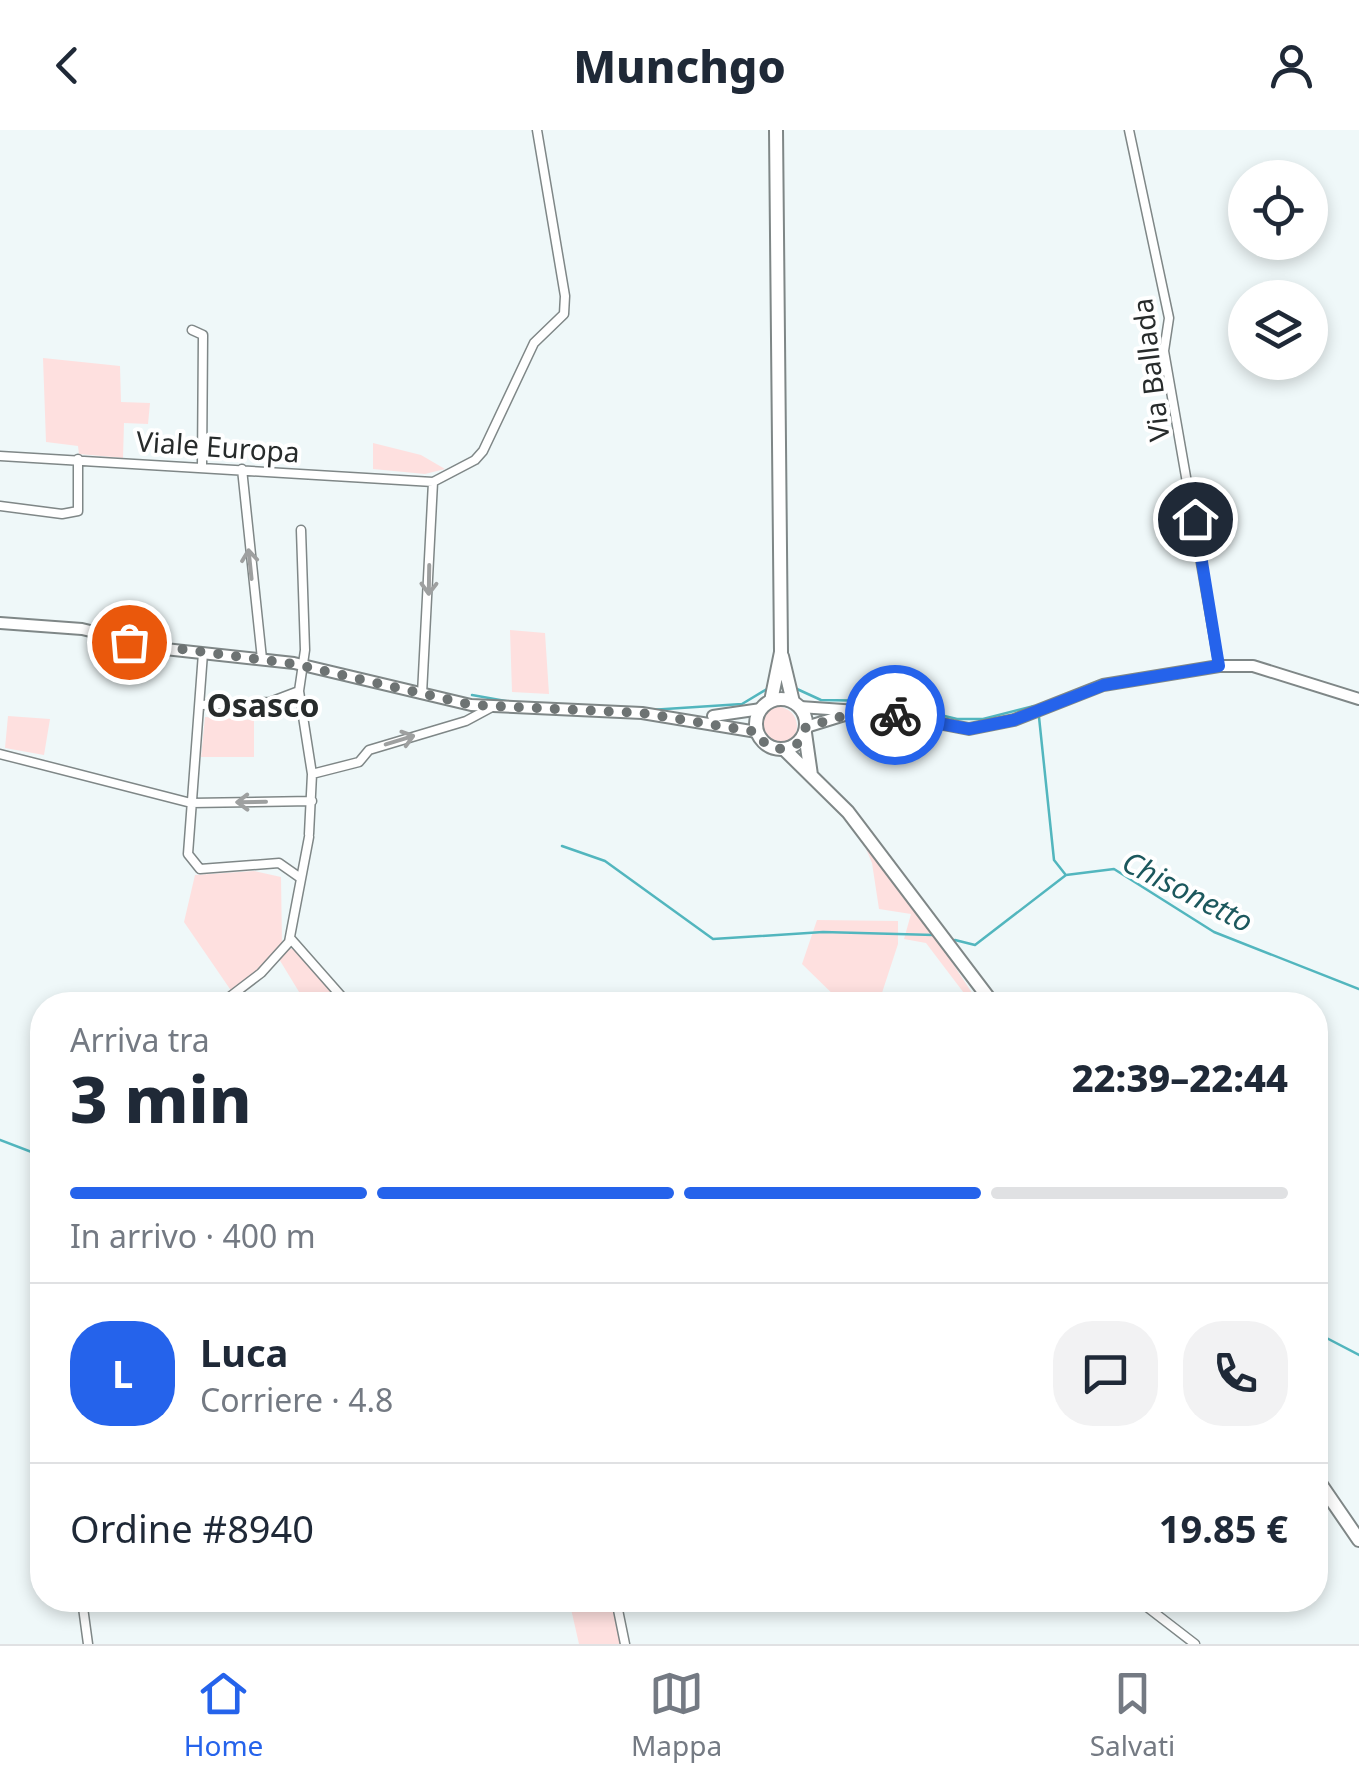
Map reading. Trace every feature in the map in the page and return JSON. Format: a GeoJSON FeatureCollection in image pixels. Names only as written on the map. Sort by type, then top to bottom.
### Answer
{"type":"FeatureCollection","features":[{"type":"Feature","properties":{"kind":"main road"},"geometry":{"type":"LineString","coordinates":[[776,130],[781,652],[757,732],[764,743],[784,749],[848,812],[896,870],[985,992]]}},
{"type":"Feature","properties":{"kind":"main road"},"geometry":{"type":"LineString","coordinates":[[781,652],[806,730],[812,777]]}},
{"type":"Feature","properties":{"kind":"main road"},"geometry":{"type":"LineString","coordinates":[[766,705],[797,704]]}},
{"type":"Feature","properties":{"kind":"main road"},"geometry":{"type":"LineString","coordinates":[[784,749],[797,744],[806,730]]}},
{"type":"Feature","properties":{"kind":"main road"},"geometry":{"type":"LineString","coordinates":[[1328,1495],[1359,1540]]}},
{"type":"Feature","properties":{"kind":"street"},"geometry":{"type":"LineString","coordinates":[[422,694],[432,482],[475,460],[483,451],[534,343],[564,314],[565,296],[537,130]]}},
{"type":"Feature","properties":{"kind":"street","name":"Via Ballada"},"geometry":{"type":"LineString","coordinates":[[1129,130],[1169,318],[1164,351],[1219,666]]}},
{"type":"Feature","properties":{"kind":"street"},"geometry":{"type":"LineString","coordinates":[[192,330],[204,336],[202,467]]}},
{"type":"Feature","properties":{"kind":"street","name":"Viale Europa"},"geometry":{"type":"LineString","coordinates":[[0,456],[432,482]]}},
{"type":"Feature","properties":{"kind":"street"},"geometry":{"type":"LineString","coordinates":[[0,506],[62,514],[78,512],[78,460]]}},
{"type":"Feature","properties":{"kind":"street"},"geometry":{"type":"LineString","coordinates":[[242,469],[262,660]]}},
{"type":"Feature","properties":{"kind":"street"},"geometry":{"type":"LineString","coordinates":[[236,992],[261,973],[290,938],[309,835],[312,774],[300,692],[304,666],[301,530]]}},
{"type":"Feature","properties":{"kind":"street"},"geometry":{"type":"LineString","coordinates":[[0,623],[82,629],[166,650],[304,666],[492,706],[668,717],[726,716],[766,705]]}},
{"type":"Feature","properties":{"kind":"street"},"geometry":{"type":"LineString","coordinates":[[204,653],[188,854],[196,867],[279,863],[299,878]]}},
{"type":"Feature","properties":{"kind":"street"},"geometry":{"type":"LineString","coordinates":[[797,704],[969,729],[1014,720],[1104,685],[1219,666],[1253,666],[1359,700]]}},
{"type":"Feature","properties":{"kind":"street"},"geometry":{"type":"LineString","coordinates":[[202,705],[270,702],[300,692]]}},
{"type":"Feature","properties":{"kind":"street"},"geometry":{"type":"LineString","coordinates":[[312,774],[359,762],[369,750],[466,720],[492,706]]}},
{"type":"Feature","properties":{"kind":"street"},"geometry":{"type":"LineString","coordinates":[[806,730],[860,711]]}},
{"type":"Feature","properties":{"kind":"street"},"geometry":{"type":"LineString","coordinates":[[668,717],[757,732]]}},
{"type":"Feature","properties":{"kind":"street"},"geometry":{"type":"LineString","coordinates":[[0,754],[191,803],[312,801]]}},
{"type":"Feature","properties":{"kind":"street"},"geometry":{"type":"LineString","coordinates":[[290,938],[338,992]]}},
{"type":"Feature","properties":{"kind":"street"},"geometry":{"type":"LineString","coordinates":[[84,1612],[88,1644]]}},
{"type":"Feature","properties":{"kind":"street"},"geometry":{"type":"LineString","coordinates":[[618,1612],[625,1644]]}},
{"type":"Feature","properties":{"kind":"street"},"geometry":{"type":"LineString","coordinates":[[1154,1612],[1195,1644]]}},
{"type":"Feature","properties":{"kind":"shaded area"},"geometry":{"type":"Polygon","coordinates":[[[43,358],[120,366],[121,402],[150,403],[148,424],[124,423],[123,458],[79,454],[78,446],[46,442],[43,358]]]}},
{"type":"Feature","properties":{"kind":"shaded area"},"geometry":{"type":"Polygon","coordinates":[[[373,443],[421,455],[445,469],[425,474],[373,469],[373,443]]]}},
{"type":"Feature","properties":{"kind":"shaded area"},"geometry":{"type":"Polygon","coordinates":[[[510,630],[545,633],[549,694],[512,692],[510,630]]]}},
{"type":"Feature","properties":{"kind":"shaded area"},"geometry":{"type":"Polygon","coordinates":[[[778,707],[791,713],[797,726],[791,739],[778,745],[765,739],[759,726],[765,713],[778,707]]]}},
{"type":"Feature","properties":{"kind":"shaded area"},"geometry":{"type":"Polygon","coordinates":[[[8,716],[50,719],[44,755],[5,748],[8,716]]]}},
{"type":"Feature","properties":{"kind":"shaded area"},"geometry":{"type":"Polygon","coordinates":[[[205,717],[254,720],[254,757],[201,757],[205,717]]]}},
{"type":"Feature","properties":{"kind":"shaded area"},"geometry":{"type":"Polygon","coordinates":[[[861,837],[971,992],[963,992],[926,943],[904,939],[911,914],[879,909],[872,863],[861,837]]]}},
{"type":"Feature","properties":{"kind":"shaded area"},"geometry":{"type":"Polygon","coordinates":[[[254,871],[281,877],[282,945],[259,972],[232,992],[184,922],[195,875],[254,871]]]}},
{"type":"Feature","properties":{"kind":"shaded area"},"geometry":{"type":"Polygon","coordinates":[[[817,920],[898,921],[898,944],[882,992],[831,992],[802,964],[817,920]]]}},
{"type":"Feature","properties":{"kind":"shaded area"},"geometry":{"type":"Polygon","coordinates":[[[289,948],[295,950],[332,992],[299,992],[279,959],[289,948]]]}},
{"type":"Feature","properties":{"kind":"shaded area"},"geometry":{"type":"Polygon","coordinates":[[[572,1612],[616,1612],[623,1644],[579,1644],[572,1612]]]}},
{"type":"Feature","properties":{"kind":"waterway"},"geometry":{"type":"LineString","coordinates":[[650,710],[742,704],[767,689]]}},
{"type":"Feature","properties":{"kind":"waterway"},"geometry":{"type":"LineString","coordinates":[[797,689],[821,700],[882,701],[957,719],[983,719],[1034,706]]}},
{"type":"Feature","properties":{"kind":"waterway"},"geometry":{"type":"LineString","coordinates":[[472,695],[512,702]]}},
{"type":"Feature","properties":{"kind":"waterway"},"geometry":{"type":"LineString","coordinates":[[1039,717],[1054,860],[1065,874]]}},
{"type":"Feature","properties":{"kind":"waterway","name":"Chisonetto"},"geometry":{"type":"LineString","coordinates":[[562,846],[605,861],[713,939],[823,932],[934,935]]}},
{"type":"Feature","properties":{"kind":"waterway","name":"Chisonetto"},"geometry":{"type":"LineString","coordinates":[[955,940],[975,945],[1066,875],[1114,869],[1214,932],[1359,989]]}},
{"type":"Feature","properties":{"kind":"waterway","name":"Chisonetto"},"geometry":{"type":"LineString","coordinates":[[0,1140],[30,1151]]}},
{"type":"Feature","properties":{"kind":"waterway","name":"Chisonetto"},"geometry":{"type":"LineString","coordinates":[[1328,1339],[1359,1355]]}},
{"type":"Feature","properties":{"kind":"way so far"},"geometry":{"type":"LineString","coordinates":[[129,642],[366,677],[472,705],[628,712],[738,725],[757,732],[764,743],[777,749],[797,744],[806,727],[860,711],[895,715]]}},
{"type":"Feature","properties":{"kind":"district","name":"Osasco"},"geometry":{"type":"Point","coordinates":[263,704]}},
{"type":"Feature","properties":{"kind":"route"},"geometry":{"type":"LineString","coordinates":[[895,715],[969,729],[1014,720],[1104,685],[1219,666],[1195,519]]}}]}
